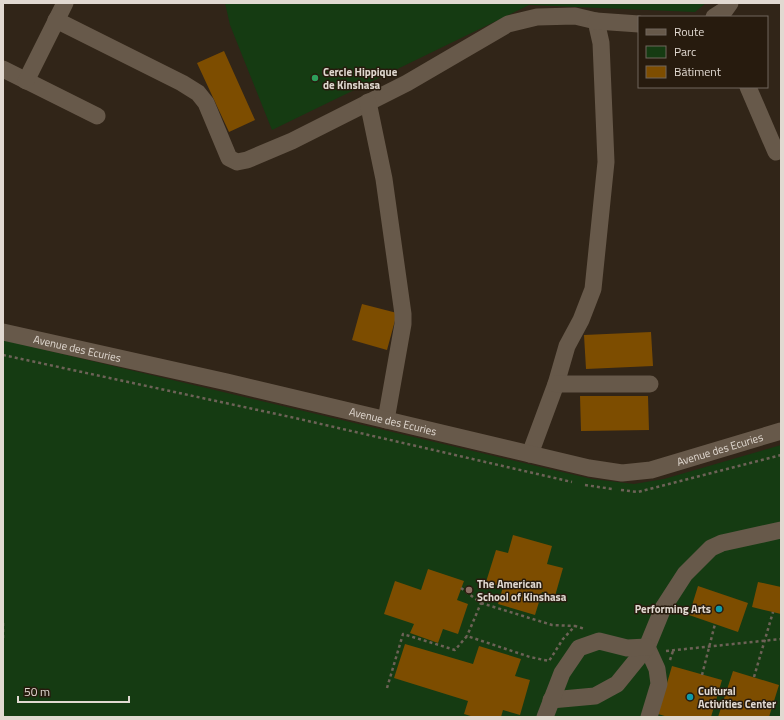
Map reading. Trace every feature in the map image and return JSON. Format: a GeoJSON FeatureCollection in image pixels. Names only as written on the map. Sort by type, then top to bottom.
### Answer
{"type":"FeatureCollection","features":[{"type":"Feature","properties":{"kind":"street"},"geometry":{"type":"LineString","coordinates":[[26,81],[64,3]]}},
{"type":"Feature","properties":{"kind":"street"},"geometry":{"type":"LineString","coordinates":[[56,20],[198,92],[206,102],[229,158],[237,162],[247,160],[292,142],[407,83],[508,24],[537,17],[575,16],[596,21],[638,24]]}},
{"type":"Feature","properties":{"kind":"street"},"geometry":{"type":"LineString","coordinates":[[530,454],[556,384],[567,346],[581,320],[593,289],[606,162],[601,43],[596,21]]}},
{"type":"Feature","properties":{"kind":"street"},"geometry":{"type":"LineString","coordinates":[[3,69],[97,116]]}},
{"type":"Feature","properties":{"kind":"street"},"geometry":{"type":"LineString","coordinates":[[748,88],[776,152]]}},
{"type":"Feature","properties":{"kind":"street"},"geometry":{"type":"LineString","coordinates":[[368,102],[384,179],[403,324],[386,420]]}},
{"type":"Feature","properties":{"kind":"street","name":"Avenue des Ecuries"},"geometry":{"type":"LineString","coordinates":[[3,332],[227,382],[589,468],[622,473],[651,470],[781,431]]}},
{"type":"Feature","properties":{"kind":"street"},"geometry":{"type":"LineString","coordinates":[[556,384],[650,384]]}},
{"type":"Feature","properties":{"kind":"street"},"geometry":{"type":"LineString","coordinates":[[551,700],[595,696],[617,684],[647,647],[663,608],[681,579],[711,548],[722,543],[781,530]]}},
{"type":"Feature","properties":{"kind":"street"},"geometry":{"type":"LineString","coordinates":[[546,717],[562,673],[579,648],[599,641],[626,648],[647,647]]}},
{"type":"Feature","properties":{"kind":"street"},"geometry":{"type":"LineString","coordinates":[[647,647],[657,669],[660,684],[649,717]]}},
{"type":"Feature","properties":{"kind":"path"},"geometry":{"type":"LineString","coordinates":[[461,588],[481,603],[552,625],[575,626],[590,630]]}},
{"type":"Feature","properties":{"kind":"path"},"geometry":{"type":"LineString","coordinates":[[387,688],[403,634],[455,650],[467,636],[481,603]]}},
{"type":"Feature","properties":{"kind":"path"},"geometry":{"type":"LineString","coordinates":[[754,677],[766,641],[773,612]]}},
{"type":"Feature","properties":{"kind":"path"},"geometry":{"type":"LineString","coordinates":[[3,623],[3,641]]}},
{"type":"Feature","properties":{"kind":"path"},"geometry":{"type":"LineString","coordinates":[[702,675],[715,624]]}},
{"type":"Feature","properties":{"kind":"path"},"geometry":{"type":"LineString","coordinates":[[467,636],[530,657],[548,661],[575,626]]}},
{"type":"Feature","properties":{"kind":"path"},"geometry":{"type":"LineString","coordinates":[[647,647],[662,652],[781,639]]}},
{"type":"Feature","properties":{"kind":"green space","name":"Cercle Hippique de Kinshasa"},"geometry":{"type":"Polygon","coordinates":[[[225,3],[706,3],[695,12],[529,5],[272,130],[230,25],[225,3]]]}},
{"type":"Feature","properties":{"kind":"green space"},"geometry":{"type":"Polygon","coordinates":[[[3,340],[592,479],[634,484],[664,479],[781,445],[781,717],[3,717],[3,340]]]}},
{"type":"Feature","properties":{"kind":"building"},"geometry":{"type":"Polygon","coordinates":[[[224,51],[255,120],[229,132],[197,63],[224,51]]]}},
{"type":"Feature","properties":{"kind":"building"},"geometry":{"type":"Polygon","coordinates":[[[362,304],[397,313],[387,350],[352,340],[362,304]]]}},
{"type":"Feature","properties":{"kind":"building"},"geometry":{"type":"Polygon","coordinates":[[[651,332],[653,366],[586,369],[584,335],[651,332]]]}},
{"type":"Feature","properties":{"kind":"building"},"geometry":{"type":"Polygon","coordinates":[[[580,396],[648,396],[649,430],[581,431],[580,396]]]}},
{"type":"Feature","properties":{"kind":"building"},"geometry":{"type":"Polygon","coordinates":[[[513,535],[552,546],[547,564],[563,568],[555,596],[542,592],[535,615],[498,604],[503,587],[486,582],[496,550],[508,553],[513,535]]]}},
{"type":"Feature","properties":{"kind":"building"},"geometry":{"type":"Polygon","coordinates":[[[428,569],[464,581],[457,600],[468,604],[458,634],[443,629],[438,643],[410,633],[414,624],[384,614],[395,581],[421,590],[428,569]]]}},
{"type":"Feature","properties":{"kind":"building"},"geometry":{"type":"Polygon","coordinates":[[[758,582],[781,587],[781,614],[752,607],[758,582]]]}},
{"type":"Feature","properties":{"kind":"building","name":"Performing Arts"},"geometry":{"type":"Polygon","coordinates":[[[698,586],[748,603],[738,632],[689,615],[698,586]]]}},
{"type":"Feature","properties":{"kind":"building"},"geometry":{"type":"Polygon","coordinates":[[[405,644],[473,664],[479,646],[521,659],[515,676],[530,680],[520,715],[503,710],[501,717],[474,717],[464,714],[468,701],[394,678],[405,644]]]}},
{"type":"Feature","properties":{"kind":"building","name":"Cultural Activities Center"},"geometry":{"type":"Polygon","coordinates":[[[672,666],[722,680],[711,717],[668,717],[658,714],[672,666]]]}},
{"type":"Feature","properties":{"kind":"building"},"geometry":{"type":"Polygon","coordinates":[[[733,671],[779,685],[769,717],[718,717],[733,671]]]}},
{"type":"Feature","properties":{"kind":"place","name":"Cercle Hippique de Kinshasa"},"geometry":{"type":"Point","coordinates":[315,78]}},
{"type":"Feature","properties":{"kind":"place","name":"The American School of Kinshasa"},"geometry":{"type":"Point","coordinates":[469,590]}},
{"type":"Feature","properties":{"kind":"place","name":"Performing Arts"},"geometry":{"type":"Point","coordinates":[719,609]}},
{"type":"Feature","properties":{"kind":"place","name":"Cultural Activities Center"},"geometry":{"type":"Point","coordinates":[690,697]}}]}
